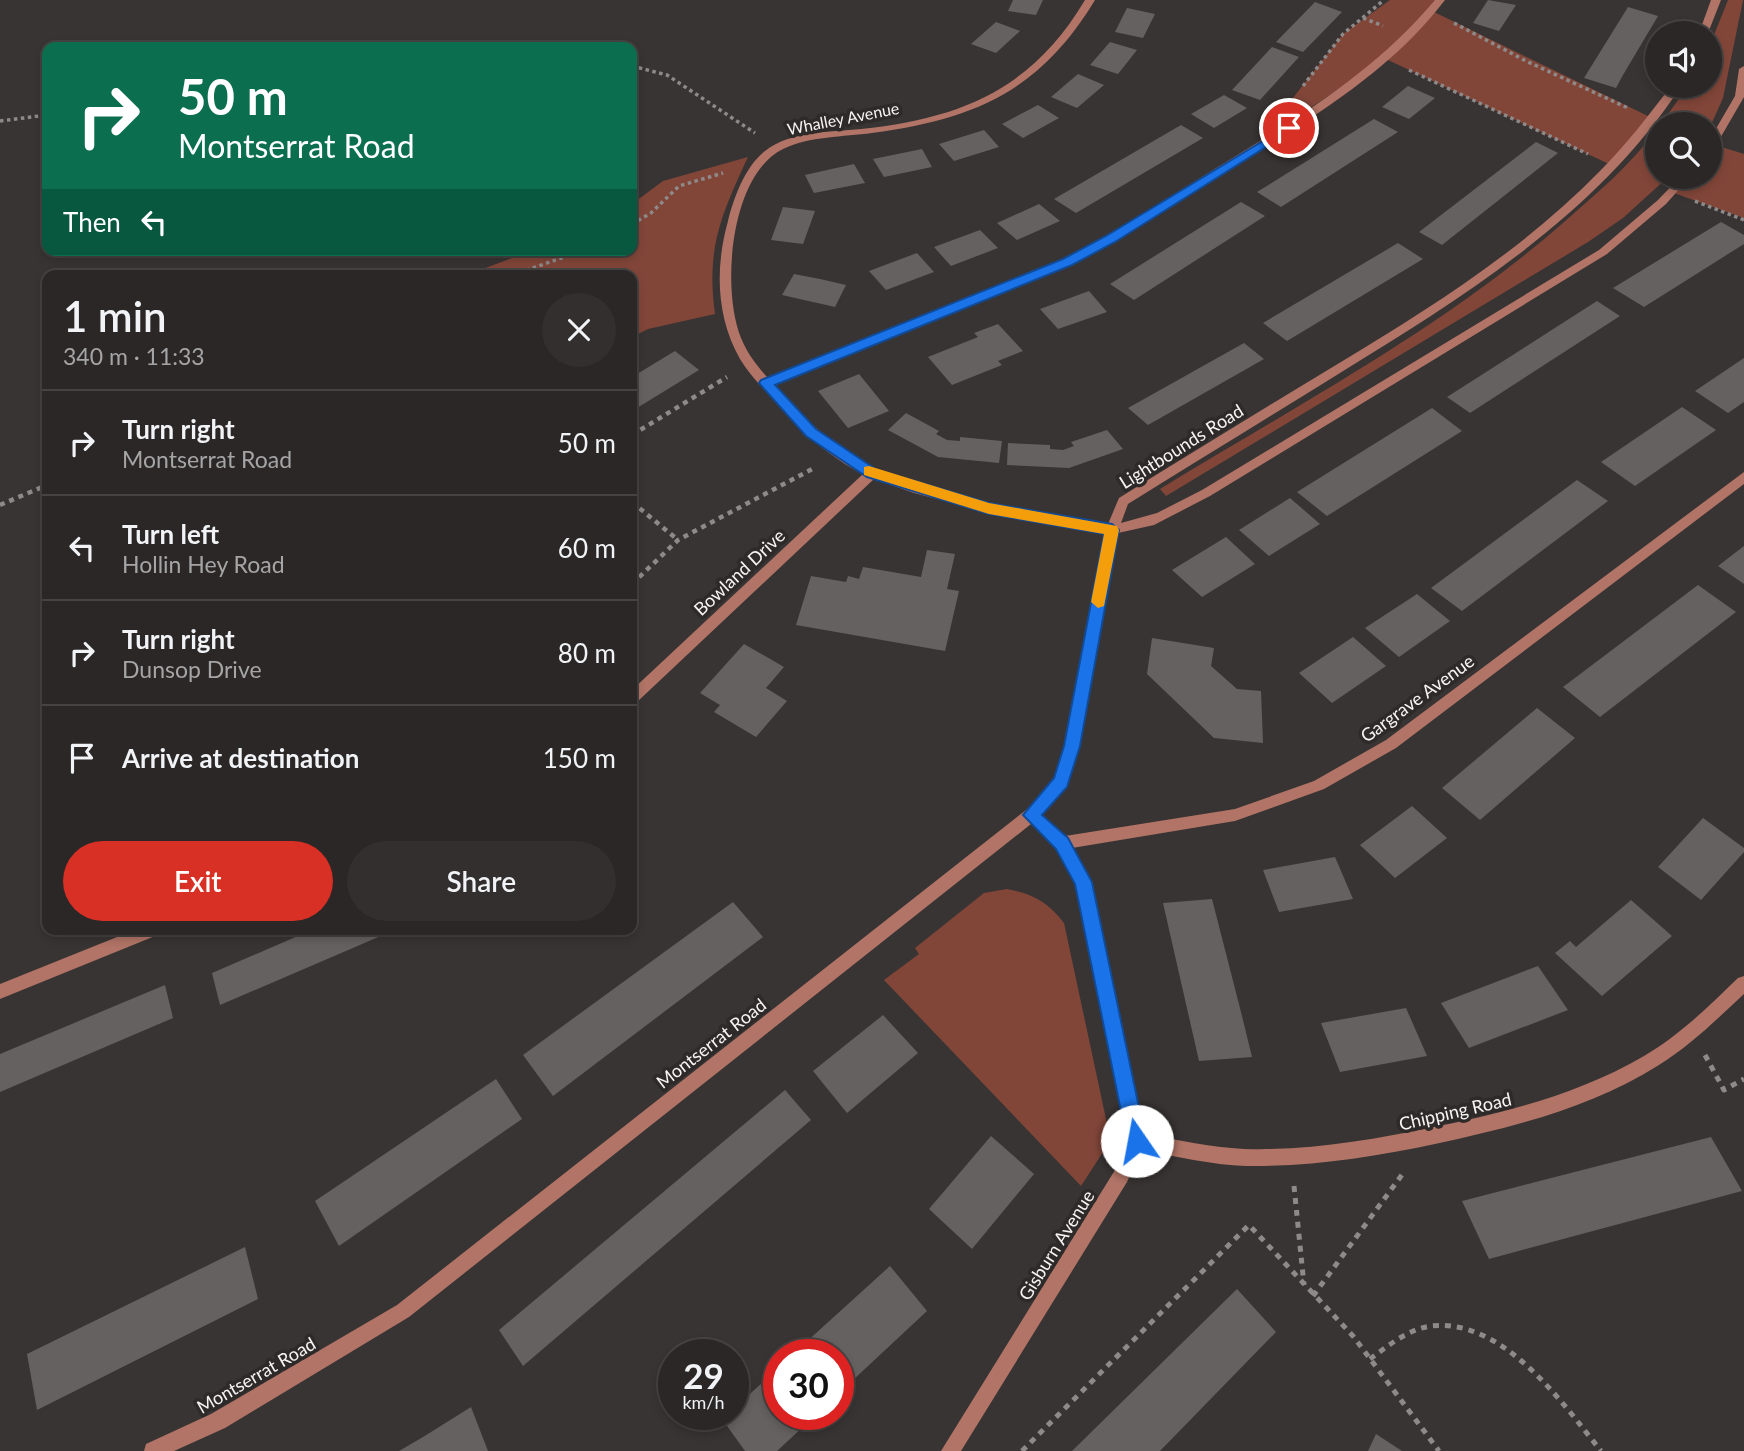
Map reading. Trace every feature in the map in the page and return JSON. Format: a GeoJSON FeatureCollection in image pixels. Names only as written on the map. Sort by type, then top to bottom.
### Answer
{"type":"FeatureCollection","features":[{"type":"Feature","properties":{"kind":"street","name":"Whalley Avenue"},"geometry":{"type":"LineString","coordinates":[[1090,0],[1056,49],[1025,78],[986,99],[931,117],[877,130],[802,139],[776,148],[760,161],[746,186],[729,230],[724,266],[731,327],[750,363],[811,433],[872,473],[989,509],[1112,530]]}},
{"type":"Feature","properties":{"kind":"street"},"geometry":{"type":"LineString","coordinates":[[766,383],[1068,262],[1110,239],[1325,106],[1386,59],[1440,0]]}},
{"type":"Feature","properties":{"kind":"street"},"geometry":{"type":"LineString","coordinates":[[1708,21],[1716,0]]}},
{"type":"Feature","properties":{"kind":"street"},"geometry":{"type":"LineString","coordinates":[[1722,127],[1740,96],[1744,69]]}},
{"type":"Feature","properties":{"kind":"street","name":"Lightbounds Road"},"geometry":{"type":"LineString","coordinates":[[1656,112],[1667,98]]}},
{"type":"Feature","properties":{"kind":"street","name":"Lightbounds Road"},"geometry":{"type":"LineString","coordinates":[[1112,530],[1123,501],[1402,330],[1512,256],[1574,204],[1629,148],[1645,126]]}},
{"type":"Feature","properties":{"kind":"street"},"geometry":{"type":"LineString","coordinates":[[1112,530],[1148,524],[1206,493],[1602,251],[1674,189]]}},
{"type":"Feature","properties":{"kind":"street","name":"Bowland Drive"},"geometry":{"type":"LineString","coordinates":[[637,693],[872,473]]}},
{"type":"Feature","properties":{"kind":"street","name":"Gargrave Avenue"},"geometry":{"type":"LineString","coordinates":[[1062,844],[1235,815],[1319,785],[1391,744],[1744,477]]}},
{"type":"Feature","properties":{"kind":"street","name":"Montserrat Road"},"geometry":{"type":"LineString","coordinates":[[153,1451],[218,1421],[403,1311],[1031,815],[1061,782],[1072,746],[1112,530]]}},
{"type":"Feature","properties":{"kind":"street"},"geometry":{"type":"LineString","coordinates":[[1031,815],[1062,844],[1083,882],[1137,1141]]}},
{"type":"Feature","properties":{"kind":"street"},"geometry":{"type":"LineString","coordinates":[[0,992],[140,935]]}},
{"type":"Feature","properties":{"kind":"street","name":"Chipping Road"},"geometry":{"type":"LineString","coordinates":[[1137,1141],[1215,1155],[1291,1157],[1377,1147],[1508,1120],[1605,1087],[1653,1060],[1692,1033],[1744,983]]}},
{"type":"Feature","properties":{"kind":"street","name":"Gisburn Avenue"},"geometry":{"type":"LineString","coordinates":[[950,1451],[1121,1177],[1137,1141]]}},
{"type":"Feature","properties":{"kind":"path"},"geometry":{"type":"LineString","coordinates":[[1302,87],[1343,34],[1384,0]]}},
{"type":"Feature","properties":{"kind":"path"},"geometry":{"type":"LineString","coordinates":[[1432,11],[1526,61],[1645,115]]}},
{"type":"Feature","properties":{"kind":"path"},"geometry":{"type":"LineString","coordinates":[[1386,59],[1611,165]]}},
{"type":"Feature","properties":{"kind":"path"},"geometry":{"type":"LineString","coordinates":[[637,67],[667,75],[776,148]]}},
{"type":"Feature","properties":{"kind":"path"},"geometry":{"type":"LineString","coordinates":[[0,121],[42,116]]}},
{"type":"Feature","properties":{"kind":"path"},"geometry":{"type":"LineString","coordinates":[[637,221],[651,213],[679,186],[760,161]]}},
{"type":"Feature","properties":{"kind":"path"},"geometry":{"type":"LineString","coordinates":[[1671,192],[1744,220]]}},
{"type":"Feature","properties":{"kind":"path"},"geometry":{"type":"LineString","coordinates":[[527,270],[567,256]]}},
{"type":"Feature","properties":{"kind":"path"},"geometry":{"type":"LineString","coordinates":[[637,432],[750,363]]}},
{"type":"Feature","properties":{"kind":"path"},"geometry":{"type":"LineString","coordinates":[[637,579],[678,540],[843,453]]}},
{"type":"Feature","properties":{"kind":"path"},"geometry":{"type":"LineString","coordinates":[[0,505],[42,487]]}},
{"type":"Feature","properties":{"kind":"path"},"geometry":{"type":"LineString","coordinates":[[637,506],[678,540]]}},
{"type":"Feature","properties":{"kind":"path"},"geometry":{"type":"LineString","coordinates":[[1692,1033],[1724,1090],[1744,1079]]}},
{"type":"Feature","properties":{"kind":"path"},"geometry":{"type":"LineString","coordinates":[[1313,1296],[1430,1137]]}},
{"type":"Feature","properties":{"kind":"path"},"geometry":{"type":"LineString","coordinates":[[1291,1157],[1304,1286]]}},
{"type":"Feature","properties":{"kind":"path"},"geometry":{"type":"LineString","coordinates":[[1022,1451],[1249,1225],[1353,1336],[1439,1451]]}},
{"type":"Feature","properties":{"kind":"path"},"geometry":{"type":"LineString","coordinates":[[1370,1359],[1403,1335],[1432,1325],[1463,1327],[1493,1339],[1547,1385],[1601,1451]]}},
{"type":"Feature","properties":{"kind":"shaded area"},"geometry":{"type":"Polygon","coordinates":[[[1390,0],[1437,0],[1432,11],[1645,115],[1645,126],[1611,165],[1386,59],[1260,140],[1343,34],[1390,0]]]}},
{"type":"Feature","properties":{"kind":"shaded area"},"geometry":{"type":"Polygon","coordinates":[[[1728,0],[1743,0],[1723,98],[1717,112],[1670,112],[1679,98],[1722,98],[1722,21],[1720,21],[1728,0]]]}},
{"type":"Feature","properties":{"kind":"shaded area"},"geometry":{"type":"Polygon","coordinates":[[[1645,144],[1645,189],[1655,189],[1623,218],[1588,242],[1166,496],[1160,489],[1418,332],[1517,261],[1624,167],[1645,144]]]}},
{"type":"Feature","properties":{"kind":"shaded area"},"geometry":{"type":"Polygon","coordinates":[[[1722,147],[1744,154],[1744,218],[1671,192],[1674,189],[1722,189],[1722,147]]]}},
{"type":"Feature","properties":{"kind":"shaded area"},"geometry":{"type":"Polygon","coordinates":[[[748,157],[723,215],[714,251],[715,314],[648,329],[637,334],[637,270],[480,270],[517,256],[637,256],[637,200],[663,181],[748,157]]]}},
{"type":"Feature","properties":{"kind":"shaded area"},"geometry":{"type":"Polygon","coordinates":[[[1007,889],[1039,900],[1064,923],[1109,1133],[1103,1152],[1081,1186],[884,980],[919,954],[915,948],[984,893],[1007,889]]]}},
{"type":"Feature","properties":{"kind":"building"},"geometry":{"type":"Polygon","coordinates":[[[1013,0],[1043,0],[1036,15],[1008,11],[1013,0]]]}},
{"type":"Feature","properties":{"kind":"building"},"geometry":{"type":"Polygon","coordinates":[[[1488,0],[1516,5],[1499,31],[1473,23],[1488,0]]]}},
{"type":"Feature","properties":{"kind":"building"},"geometry":{"type":"Polygon","coordinates":[[[1315,2],[1342,12],[1303,52],[1276,42],[1315,2]]]}},
{"type":"Feature","properties":{"kind":"building"},"geometry":{"type":"Polygon","coordinates":[[[1628,7],[1658,16],[1655,21],[1645,21],[1645,38],[1616,88],[1584,78],[1628,7]]]}},
{"type":"Feature","properties":{"kind":"building"},"geometry":{"type":"Polygon","coordinates":[[[1127,8],[1155,14],[1143,38],[1115,32],[1127,8]]]}},
{"type":"Feature","properties":{"kind":"building"},"geometry":{"type":"Polygon","coordinates":[[[996,22],[1020,31],[996,53],[971,44],[996,22]]]}},
{"type":"Feature","properties":{"kind":"building"},"geometry":{"type":"Polygon","coordinates":[[[1110,42],[1137,50],[1118,74],[1090,65],[1110,42]]]}},
{"type":"Feature","properties":{"kind":"building"},"geometry":{"type":"Polygon","coordinates":[[[1272,47],[1299,57],[1260,100],[1232,90],[1272,47]]]}},
{"type":"Feature","properties":{"kind":"building"},"geometry":{"type":"Polygon","coordinates":[[[1078,74],[1104,85],[1077,108],[1051,97],[1078,74]]]}},
{"type":"Feature","properties":{"kind":"building"},"geometry":{"type":"Polygon","coordinates":[[[1408,86],[1435,98],[1409,119],[1382,107],[1408,86]]]}},
{"type":"Feature","properties":{"kind":"building"},"geometry":{"type":"Polygon","coordinates":[[[1224,95],[1247,108],[1214,128],[1191,114],[1224,95]]]}},
{"type":"Feature","properties":{"kind":"building"},"geometry":{"type":"Polygon","coordinates":[[[1038,105],[1059,118],[1023,138],[1002,124],[1038,105]]]}},
{"type":"Feature","properties":{"kind":"building"},"geometry":{"type":"Polygon","coordinates":[[[1374,119],[1398,132],[1281,207],[1257,192],[1374,119]]]}},
{"type":"Feature","properties":{"kind":"building"},"geometry":{"type":"Polygon","coordinates":[[[1181,125],[1203,138],[1076,213],[1054,199],[1181,125]]]}},
{"type":"Feature","properties":{"kind":"building"},"geometry":{"type":"Polygon","coordinates":[[[984,130],[999,147],[954,161],[939,144],[984,130]]]}},
{"type":"Feature","properties":{"kind":"building"},"geometry":{"type":"Polygon","coordinates":[[[1536,142],[1558,153],[1442,245],[1419,232],[1536,142]]]}},
{"type":"Feature","properties":{"kind":"building"},"geometry":{"type":"Polygon","coordinates":[[[922,149],[932,167],[884,177],[873,159],[922,149]]]}},
{"type":"Feature","properties":{"kind":"building"},"geometry":{"type":"Polygon","coordinates":[[[854,164],[865,183],[814,193],[805,175],[854,164]]]}},
{"type":"Feature","properties":{"kind":"building"},"geometry":{"type":"Polygon","coordinates":[[[1241,202],[1265,216],[1134,300],[1110,284],[1241,202]]]}},
{"type":"Feature","properties":{"kind":"building"},"geometry":{"type":"Polygon","coordinates":[[[1039,204],[1060,221],[1017,240],[997,223],[1039,204]]]}},
{"type":"Feature","properties":{"kind":"building"},"geometry":{"type":"Polygon","coordinates":[[[783,207],[815,211],[803,244],[771,240],[783,207]]]}},
{"type":"Feature","properties":{"kind":"building"},"geometry":{"type":"Polygon","coordinates":[[[1721,222],[1744,235],[1744,244],[1644,307],[1613,288],[1721,222]]]}},
{"type":"Feature","properties":{"kind":"building"},"geometry":{"type":"Polygon","coordinates":[[[980,230],[998,248],[951,266],[934,247],[980,230]]]}},
{"type":"Feature","properties":{"kind":"building"},"geometry":{"type":"Polygon","coordinates":[[[1398,243],[1423,259],[1287,341],[1263,323],[1398,243]]]}},
{"type":"Feature","properties":{"kind":"building"},"geometry":{"type":"Polygon","coordinates":[[[917,253],[934,272],[886,290],[869,271],[917,253]]]}},
{"type":"Feature","properties":{"kind":"building"},"geometry":{"type":"Polygon","coordinates":[[[794,274],[846,285],[835,307],[782,295],[794,274]]]}},
{"type":"Feature","properties":{"kind":"building"},"geometry":{"type":"Polygon","coordinates":[[[1089,291],[1107,312],[1058,329],[1040,309],[1089,291]]]}},
{"type":"Feature","properties":{"kind":"building"},"geometry":{"type":"Polygon","coordinates":[[[1597,301],[1620,316],[1470,413],[1447,397],[1597,301]]]}},
{"type":"Feature","properties":{"kind":"building"},"geometry":{"type":"Polygon","coordinates":[[[998,324],[1023,351],[998,361],[1002,365],[952,385],[928,357],[978,337],[974,333],[998,324]]]}},
{"type":"Feature","properties":{"kind":"building"},"geometry":{"type":"Polygon","coordinates":[[[1244,343],[1264,359],[1148,425],[1128,408],[1244,343]]]}},
{"type":"Feature","properties":{"kind":"building"},"geometry":{"type":"Polygon","coordinates":[[[675,351],[699,370],[637,408],[637,374],[675,351]]]}},
{"type":"Feature","properties":{"kind":"building"},"geometry":{"type":"Polygon","coordinates":[[[1744,358],[1744,402],[1728,413],[1695,391],[1744,358]]]}},
{"type":"Feature","properties":{"kind":"building"},"geometry":{"type":"Polygon","coordinates":[[[859,374],[889,411],[848,428],[818,391],[859,374]]]}},
{"type":"Feature","properties":{"kind":"building"},"geometry":{"type":"Polygon","coordinates":[[[1682,407],[1716,430],[1635,486],[1601,462],[1682,407]]]}},
{"type":"Feature","properties":{"kind":"building"},"geometry":{"type":"Polygon","coordinates":[[[1432,408],[1462,431],[1327,516],[1297,492],[1432,408]]]}},
{"type":"Feature","properties":{"kind":"building"},"geometry":{"type":"Polygon","coordinates":[[[906,413],[939,431],[936,434],[947,440],[960,441],[960,437],[1002,441],[999,463],[938,457],[888,430],[906,413]]]}},
{"type":"Feature","properties":{"kind":"building"},"geometry":{"type":"Polygon","coordinates":[[[1107,430],[1123,449],[1069,468],[1007,465],[1008,443],[1050,445],[1050,449],[1063,450],[1074,446],[1071,442],[1107,430]]]}},
{"type":"Feature","properties":{"kind":"building"},"geometry":{"type":"Polygon","coordinates":[[[1577,480],[1608,501],[1462,611],[1431,588],[1577,480]]]}},
{"type":"Feature","properties":{"kind":"building"},"geometry":{"type":"Polygon","coordinates":[[[1290,498],[1320,524],[1269,556],[1239,530],[1290,498]]]}},
{"type":"Feature","properties":{"kind":"building"},"geometry":{"type":"Polygon","coordinates":[[[1226,537],[1255,564],[1202,597],[1172,570],[1226,537]]]}},
{"type":"Feature","properties":{"kind":"building"},"geometry":{"type":"Polygon","coordinates":[[[1744,546],[1744,584],[1718,566],[1744,546]]]}},
{"type":"Feature","properties":{"kind":"building"},"geometry":{"type":"Polygon","coordinates":[[[927,550],[955,554],[947,589],[959,591],[945,651],[796,625],[811,576],[846,582],[848,576],[859,579],[863,567],[921,577],[927,550]]]}},
{"type":"Feature","properties":{"kind":"building"},"geometry":{"type":"Polygon","coordinates":[[[1698,585],[1736,612],[1600,717],[1563,687],[1698,585]]]}},
{"type":"Feature","properties":{"kind":"building"},"geometry":{"type":"Polygon","coordinates":[[[1417,594],[1450,621],[1399,657],[1365,628],[1417,594]]]}},
{"type":"Feature","properties":{"kind":"building"},"geometry":{"type":"Polygon","coordinates":[[[1353,637],[1386,666],[1332,703],[1299,673],[1353,637]]]}},
{"type":"Feature","properties":{"kind":"building"},"geometry":{"type":"Polygon","coordinates":[[[1152,638],[1214,648],[1211,666],[1237,689],[1261,691],[1263,743],[1214,738],[1147,674],[1152,638]]]}},
{"type":"Feature","properties":{"kind":"building"},"geometry":{"type":"Polygon","coordinates":[[[744,644],[784,667],[766,688],[787,701],[756,737],[714,712],[720,705],[700,693],[744,644]]]}},
{"type":"Feature","properties":{"kind":"building"},"geometry":{"type":"Polygon","coordinates":[[[1537,708],[1575,738],[1480,820],[1442,788],[1537,708]]]}},
{"type":"Feature","properties":{"kind":"building"},"geometry":{"type":"Polygon","coordinates":[[[1412,806],[1447,838],[1395,878],[1360,845],[1412,806]]]}},
{"type":"Feature","properties":{"kind":"building"},"geometry":{"type":"Polygon","coordinates":[[[1703,818],[1744,848],[1744,852],[1701,900],[1658,867],[1703,818]]]}},
{"type":"Feature","properties":{"kind":"building"},"geometry":{"type":"Polygon","coordinates":[[[1335,857],[1353,899],[1279,912],[1263,870],[1335,857]]]}},
{"type":"Feature","properties":{"kind":"building"},"geometry":{"type":"Polygon","coordinates":[[[1212,899],[1252,1057],[1199,1061],[1163,903],[1212,899]]]}},
{"type":"Feature","properties":{"kind":"building"},"geometry":{"type":"Polygon","coordinates":[[[1631,900],[1672,936],[1602,996],[1555,953],[1570,941],[1576,947],[1631,900]]]}},
{"type":"Feature","properties":{"kind":"building"},"geometry":{"type":"Polygon","coordinates":[[[733,902],[763,937],[553,1096],[523,1055],[733,902]]]}},
{"type":"Feature","properties":{"kind":"building"},"geometry":{"type":"Polygon","coordinates":[[[300,935],[383,935],[220,1005],[212,973],[300,935]]]}},
{"type":"Feature","properties":{"kind":"building"},"geometry":{"type":"Polygon","coordinates":[[[1538,966],[1568,1010],[1469,1048],[1441,1003],[1538,966]]]}},
{"type":"Feature","properties":{"kind":"building"},"geometry":{"type":"Polygon","coordinates":[[[165,985],[173,1018],[0,1092],[0,1054],[165,985]]]}},
{"type":"Feature","properties":{"kind":"building"},"geometry":{"type":"Polygon","coordinates":[[[1406,1008],[1427,1056],[1340,1072],[1321,1023],[1406,1008]]]}},
{"type":"Feature","properties":{"kind":"building"},"geometry":{"type":"Polygon","coordinates":[[[883,1015],[918,1053],[847,1113],[813,1071],[883,1015]]]}},
{"type":"Feature","properties":{"kind":"building"},"geometry":{"type":"Polygon","coordinates":[[[496,1079],[522,1119],[339,1246],[315,1201],[496,1079]]]}},
{"type":"Feature","properties":{"kind":"building"},"geometry":{"type":"Polygon","coordinates":[[[785,1090],[811,1120],[523,1366],[499,1330],[785,1090]]]}},
{"type":"Feature","properties":{"kind":"building"},"geometry":{"type":"Polygon","coordinates":[[[991,1136],[1034,1174],[972,1249],[929,1209],[991,1136]]]}},
{"type":"Feature","properties":{"kind":"building"},"geometry":{"type":"Polygon","coordinates":[[[1711,1137],[1742,1191],[1489,1259],[1462,1201],[1711,1137]]]}},
{"type":"Feature","properties":{"kind":"building"},"geometry":{"type":"Polygon","coordinates":[[[245,1247],[258,1299],[37,1410],[27,1354],[245,1247]]]}},
{"type":"Feature","properties":{"kind":"building"},"geometry":{"type":"Polygon","coordinates":[[[890,1266],[927,1311],[854,1379],[854,1339],[810,1339],[890,1266]]]}},
{"type":"Feature","properties":{"kind":"building"},"geometry":{"type":"Polygon","coordinates":[[[1237,1289],[1276,1332],[1160,1451],[1072,1451],[1237,1289]]]}},
{"type":"Feature","properties":{"kind":"building"},"geometry":{"type":"Polygon","coordinates":[[[763,1382],[763,1430],[800,1430],[777,1451],[745,1451],[730,1430],[749,1430],[749,1395],[763,1382]]]}},
{"type":"Feature","properties":{"kind":"building"},"geometry":{"type":"Polygon","coordinates":[[[471,1407],[488,1451],[399,1451],[423,1437],[471,1407]]]}},
{"type":"Feature","properties":{"kind":"building"},"geometry":{"type":"Polygon","coordinates":[[[1376,1434],[1402,1451],[1368,1451],[1376,1434]]]}},
{"type":"Feature","properties":{"kind":"slow traffic"},"geometry":{"type":"LineString","coordinates":[[869,471],[989,509],[1112,530],[1098,602]]}},
{"type":"Feature","properties":{"kind":"route"},"geometry":{"type":"LineString","coordinates":[[1137,1141],[1083,882],[1062,844],[1031,815],[1061,782],[1072,746],[1112,530],[989,509],[872,473],[811,433],[766,383],[1068,262],[1110,239],[1289,128]]}}]}
